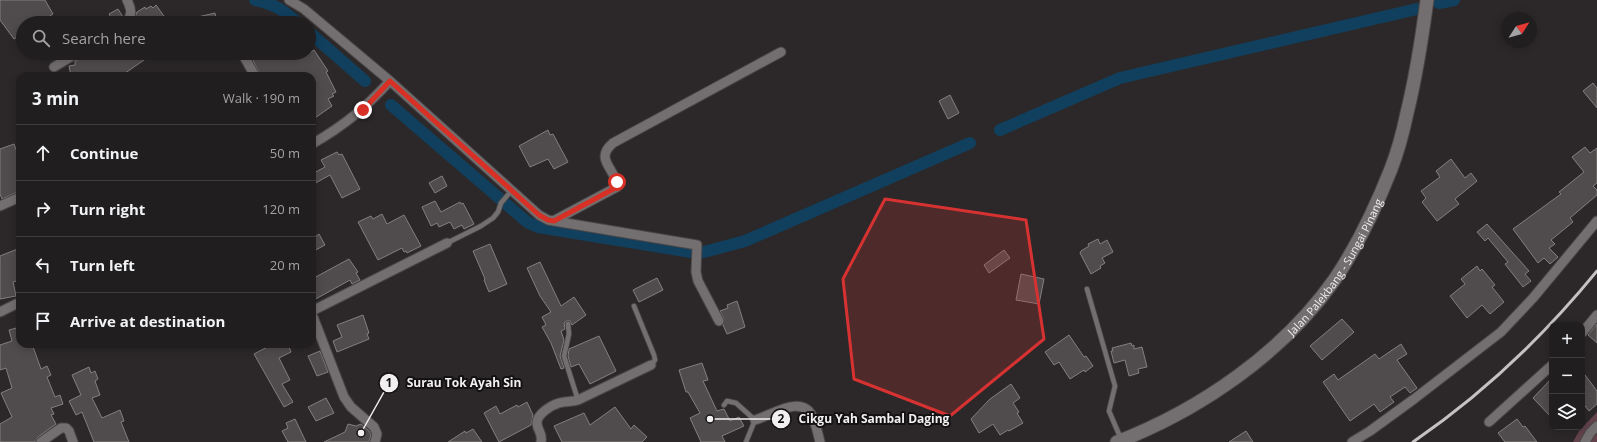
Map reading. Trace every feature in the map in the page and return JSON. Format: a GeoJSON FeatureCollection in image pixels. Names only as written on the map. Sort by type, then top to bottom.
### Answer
{"type":"FeatureCollection","features":[{"type":"Feature","properties":{"kind":"street"},"geometry":{"type":"LineString","coordinates":[[127,0],[131,9],[130,16]]}},
{"type":"Feature","properties":{"kind":"street"},"geometry":{"type":"LineString","coordinates":[[289,0],[304,9],[312,16]]}},
{"type":"Feature","properties":{"kind":"street","name":"Jalan Palekbang - Sungai Pinang"},"geometry":{"type":"LineString","coordinates":[[1119,441],[1173,418],[1224,386],[1267,353],[1311,309],[1334,279],[1355,247],[1392,168],[1403,128],[1422,41],[1427,0]]}},
{"type":"Feature","properties":{"kind":"street"},"geometry":{"type":"LineString","coordinates":[[316,20],[510,193],[539,215],[548,220],[697,246],[696,258],[698,281],[719,321]]}},
{"type":"Feature","properties":{"kind":"street"},"geometry":{"type":"LineString","coordinates":[[554,221],[617,187],[617,182],[604,159],[605,153],[613,143],[782,52]]}},
{"type":"Feature","properties":{"kind":"street"},"geometry":{"type":"LineString","coordinates":[[54,67],[66,60]]}},
{"type":"Feature","properties":{"kind":"street"},"geometry":{"type":"LineString","coordinates":[[246,60],[253,72]]}},
{"type":"Feature","properties":{"kind":"street"},"geometry":{"type":"LineString","coordinates":[[316,142],[345,124],[363,110],[387,84]]}},
{"type":"Feature","properties":{"kind":"street"},"geometry":{"type":"LineString","coordinates":[[0,206],[16,199]]}},
{"type":"Feature","properties":{"kind":"street"},"geometry":{"type":"LineString","coordinates":[[1352,442],[1370,431],[1408,403],[1501,332],[1563,263],[1597,221]]}},
{"type":"Feature","properties":{"kind":"street"},"geometry":{"type":"LineString","coordinates":[[316,309],[447,243]]}},
{"type":"Feature","properties":{"kind":"street"},"geometry":{"type":"LineString","coordinates":[[0,312],[16,304]]}},
{"type":"Feature","properties":{"kind":"street"},"geometry":{"type":"LineString","coordinates":[[1585,329],[1597,315]]}},
{"type":"Feature","properties":{"kind":"street"},"geometry":{"type":"LineString","coordinates":[[316,324],[344,397],[351,406],[374,427],[377,434],[375,442]]}},
{"type":"Feature","properties":{"kind":"street"},"geometry":{"type":"LineString","coordinates":[[540,442],[542,436],[537,424],[539,416],[559,403],[578,400],[651,365]]}},
{"type":"Feature","properties":{"kind":"street"},"geometry":{"type":"LineString","coordinates":[[1489,422],[1549,368]]}},
{"type":"Feature","properties":{"kind":"street"},"geometry":{"type":"LineString","coordinates":[[755,420],[767,417],[786,407],[796,405],[804,408],[813,417],[820,442]]}},
{"type":"Feature","properties":{"kind":"street"},"geometry":{"type":"LineString","coordinates":[[1585,442],[1590,433],[1597,426]]}},
{"type":"Feature","properties":{"kind":"street"},"geometry":{"type":"LineString","coordinates":[[41,442],[61,428],[66,428],[69,431],[73,442]]}},
{"type":"Feature","properties":{"kind":"lane"},"geometry":{"type":"LineString","coordinates":[[447,243],[494,218],[501,203],[510,193]]}},
{"type":"Feature","properties":{"kind":"lane"},"geometry":{"type":"LineString","coordinates":[[1087,289],[1115,386],[1109,412],[1119,441]]}},
{"type":"Feature","properties":{"kind":"lane"},"geometry":{"type":"LineString","coordinates":[[634,306],[654,355],[654,360],[651,365]]}},
{"type":"Feature","properties":{"kind":"lane"},"geometry":{"type":"LineString","coordinates":[[568,324],[570,334],[564,356],[578,400]]}},
{"type":"Feature","properties":{"kind":"lane"},"geometry":{"type":"LineString","coordinates":[[724,405],[728,401],[736,403],[755,420],[746,442]]}},
{"type":"Feature","properties":{"kind":"highlighted area"},"geometry":{"type":"Polygon","coordinates":[[[885,199],[1026,220],[1044,339],[950,416],[854,379],[843,279],[885,199]]]}},
{"type":"Feature","properties":{"kind":"shaded area"},"geometry":{"type":"Polygon","coordinates":[[[1597,412],[1597,442],[1573,442],[1580,430],[1585,430],[1585,425],[1597,412]]]}},
{"type":"Feature","properties":{"kind":"building"},"geometry":{"type":"Polygon","coordinates":[[[0,0],[45,0],[53,14],[50,16],[16,16],[16,38],[14,39],[0,20],[0,0]]]}},
{"type":"Feature","properties":{"kind":"building"},"geometry":{"type":"Polygon","coordinates":[[[156,5],[164,16],[136,16],[137,12],[145,7],[146,9],[151,6],[153,8],[156,5]]]}},
{"type":"Feature","properties":{"kind":"building"},"geometry":{"type":"Polygon","coordinates":[[[118,9],[122,16],[110,16],[109,14],[118,9]]]}},
{"type":"Feature","properties":{"kind":"building"},"geometry":{"type":"Polygon","coordinates":[[[215,13],[216,16],[202,16],[215,13]]]}},
{"type":"Feature","properties":{"kind":"building"},"geometry":{"type":"Polygon","coordinates":[[[316,53],[328,71],[326,72],[336,92],[332,94],[334,96],[328,99],[332,106],[316,117],[316,72],[259,72],[253,60],[316,60],[316,53]]]}},
{"type":"Feature","properties":{"kind":"building"},"geometry":{"type":"Polygon","coordinates":[[[144,60],[127,72],[70,72],[69,66],[75,65],[75,61],[144,60]]]}},
{"type":"Feature","properties":{"kind":"building"},"geometry":{"type":"Polygon","coordinates":[[[1593,83],[1597,88],[1597,108],[1583,91],[1593,83]]]}},
{"type":"Feature","properties":{"kind":"building"},"geometry":{"type":"Polygon","coordinates":[[[950,95],[959,113],[948,119],[939,101],[950,95]]]}},
{"type":"Feature","properties":{"kind":"building"},"geometry":{"type":"Polygon","coordinates":[[[548,130],[550,135],[553,134],[568,162],[554,169],[548,159],[530,167],[519,146],[548,130]]]}},
{"type":"Feature","properties":{"kind":"building"},"geometry":{"type":"Polygon","coordinates":[[[14,144],[16,149],[16,193],[2,199],[0,194],[0,149],[14,144]]]}},
{"type":"Feature","properties":{"kind":"building"},"geometry":{"type":"Polygon","coordinates":[[[1585,147],[1590,153],[1597,148],[1597,183],[1593,186],[1597,190],[1597,195],[1570,218],[1573,222],[1551,240],[1555,244],[1549,248],[1558,257],[1550,264],[1544,258],[1538,263],[1513,229],[1561,194],[1559,192],[1584,172],[1572,157],[1585,147]]]}},
{"type":"Feature","properties":{"kind":"building"},"geometry":{"type":"Polygon","coordinates":[[[337,152],[339,155],[342,154],[360,189],[342,198],[330,175],[316,183],[316,172],[325,167],[321,160],[337,152]]]}},
{"type":"Feature","properties":{"kind":"building"},"geometry":{"type":"Polygon","coordinates":[[[1451,159],[1465,178],[1471,173],[1477,181],[1455,199],[1459,204],[1437,221],[1422,202],[1426,198],[1421,191],[1440,177],[1436,171],[1451,159]]]}},
{"type":"Feature","properties":{"kind":"building"},"geometry":{"type":"Polygon","coordinates":[[[442,176],[447,186],[435,193],[429,183],[442,176]]]}},
{"type":"Feature","properties":{"kind":"building"},"geometry":{"type":"Polygon","coordinates":[[[435,201],[441,212],[460,202],[461,204],[463,203],[474,224],[464,229],[462,225],[454,229],[450,222],[439,227],[437,223],[431,226],[422,207],[435,201]]]}},
{"type":"Feature","properties":{"kind":"building"},"geometry":{"type":"Polygon","coordinates":[[[382,214],[387,224],[404,215],[421,246],[407,253],[406,251],[404,252],[402,248],[378,260],[358,222],[371,216],[373,219],[382,214]]]}},
{"type":"Feature","properties":{"kind":"building"},"geometry":{"type":"Polygon","coordinates":[[[1487,224],[1529,271],[1525,274],[1531,281],[1523,287],[1505,264],[1508,262],[1488,238],[1485,241],[1477,232],[1487,224]]]}},
{"type":"Feature","properties":{"kind":"building"},"geometry":{"type":"Polygon","coordinates":[[[319,234],[325,245],[316,250],[316,236],[319,234]]]}},
{"type":"Feature","properties":{"kind":"building"},"geometry":{"type":"Polygon","coordinates":[[[1098,239],[1100,244],[1107,240],[1113,252],[1102,258],[1105,263],[1100,266],[1101,268],[1091,274],[1080,253],[1089,246],[1088,244],[1098,239]]]}},
{"type":"Feature","properties":{"kind":"building"},"geometry":{"type":"Polygon","coordinates":[[[490,244],[507,284],[489,292],[473,251],[490,244]]]}},
{"type":"Feature","properties":{"kind":"building"},"geometry":{"type":"Polygon","coordinates":[[[16,250],[16,281],[13,282],[16,296],[0,299],[0,256],[16,250]]]}},
{"type":"Feature","properties":{"kind":"building"},"geometry":{"type":"Polygon","coordinates":[[[1004,250],[1010,258],[989,273],[984,265],[1004,250]]]}},
{"type":"Feature","properties":{"kind":"building"},"geometry":{"type":"Polygon","coordinates":[[[349,259],[358,272],[356,273],[360,280],[352,284],[350,280],[316,299],[316,277],[349,259]]]}},
{"type":"Feature","properties":{"kind":"building"},"geometry":{"type":"Polygon","coordinates":[[[540,262],[561,306],[574,297],[586,315],[572,325],[570,321],[566,321],[564,323],[565,329],[561,331],[564,340],[560,356],[564,368],[561,369],[551,343],[542,327],[546,325],[542,317],[551,312],[540,296],[527,268],[540,262]]]}},
{"type":"Feature","properties":{"kind":"building"},"geometry":{"type":"Polygon","coordinates":[[[1477,266],[1480,271],[1482,269],[1495,285],[1492,287],[1504,302],[1490,314],[1482,305],[1467,318],[1450,296],[1465,284],[1461,279],[1477,266]]]}},
{"type":"Feature","properties":{"kind":"building"},"geometry":{"type":"Polygon","coordinates":[[[1021,274],[1044,279],[1039,304],[1016,300],[1021,274]]]}},
{"type":"Feature","properties":{"kind":"building"},"geometry":{"type":"Polygon","coordinates":[[[657,278],[663,290],[639,302],[633,290],[657,278]]]}},
{"type":"Feature","properties":{"kind":"building"},"geometry":{"type":"Polygon","coordinates":[[[737,301],[745,327],[727,334],[723,325],[724,319],[720,311],[728,308],[727,305],[737,301]]]}},
{"type":"Feature","properties":{"kind":"building"},"geometry":{"type":"Polygon","coordinates":[[[363,315],[369,333],[367,334],[369,339],[337,352],[333,341],[342,337],[337,325],[363,315]]]}},
{"type":"Feature","properties":{"kind":"building"},"geometry":{"type":"Polygon","coordinates":[[[1342,319],[1354,332],[1322,360],[1310,346],[1342,319]]]}},
{"type":"Feature","properties":{"kind":"building"},"geometry":{"type":"Polygon","coordinates":[[[1597,324],[1597,343],[1588,335],[1597,324]]]}},
{"type":"Feature","properties":{"kind":"building"},"geometry":{"type":"Polygon","coordinates":[[[16,328],[16,348],[33,348],[41,369],[47,366],[51,375],[47,377],[55,397],[60,395],[63,404],[51,408],[54,414],[51,415],[56,424],[38,437],[35,442],[0,442],[0,424],[12,417],[1,393],[12,388],[6,368],[0,370],[0,345],[12,341],[9,330],[16,328]]]}},
{"type":"Feature","properties":{"kind":"building"},"geometry":{"type":"Polygon","coordinates":[[[1069,335],[1084,357],[1086,356],[1093,366],[1085,372],[1084,370],[1070,379],[1059,362],[1054,365],[1045,352],[1069,335]]]}},
{"type":"Feature","properties":{"kind":"building"},"geometry":{"type":"Polygon","coordinates":[[[599,336],[616,371],[590,384],[579,364],[571,367],[568,356],[569,349],[599,336]]]}},
{"type":"Feature","properties":{"kind":"building"},"geometry":{"type":"Polygon","coordinates":[[[1131,343],[1132,346],[1134,345],[1134,349],[1142,347],[1147,367],[1138,369],[1139,373],[1129,376],[1125,360],[1114,363],[1111,351],[1113,351],[1112,348],[1131,343]]]}},
{"type":"Feature","properties":{"kind":"building"},"geometry":{"type":"Polygon","coordinates":[[[1401,344],[1407,354],[1397,360],[1417,388],[1410,393],[1405,387],[1390,397],[1394,402],[1380,412],[1374,404],[1350,421],[1323,382],[1334,374],[1338,380],[1375,354],[1379,359],[1401,344]]]}},
{"type":"Feature","properties":{"kind":"building"},"geometry":{"type":"Polygon","coordinates":[[[265,348],[290,348],[291,352],[279,358],[290,380],[282,384],[293,402],[284,407],[254,354],[265,348]]]}},
{"type":"Feature","properties":{"kind":"building"},"geometry":{"type":"Polygon","coordinates":[[[320,351],[328,372],[317,376],[308,356],[320,351]]]}},
{"type":"Feature","properties":{"kind":"building"},"geometry":{"type":"Polygon","coordinates":[[[702,363],[708,380],[703,381],[717,411],[724,409],[730,421],[739,417],[744,426],[722,436],[725,442],[701,442],[690,418],[700,413],[688,392],[686,392],[679,370],[702,363]]]}},
{"type":"Feature","properties":{"kind":"building"},"geometry":{"type":"Polygon","coordinates":[[[89,367],[91,373],[95,371],[98,379],[95,381],[100,395],[92,398],[102,418],[120,410],[124,421],[121,422],[129,442],[94,442],[82,412],[76,415],[69,401],[81,395],[72,375],[89,367]]]}},
{"type":"Feature","properties":{"kind":"building"},"geometry":{"type":"Polygon","coordinates":[[[1585,375],[1597,391],[1597,404],[1589,411],[1585,406],[1585,375]]]}},
{"type":"Feature","properties":{"kind":"building"},"geometry":{"type":"Polygon","coordinates":[[[1549,381],[1549,415],[1533,398],[1549,381]]]}},
{"type":"Feature","properties":{"kind":"building"},"geometry":{"type":"Polygon","coordinates":[[[1011,384],[1020,398],[1013,403],[1019,412],[1017,413],[1023,423],[1000,435],[993,424],[979,433],[971,419],[990,399],[1011,384]]]}},
{"type":"Feature","properties":{"kind":"building"},"geometry":{"type":"Polygon","coordinates":[[[326,398],[334,413],[316,421],[308,407],[326,398]]]}},
{"type":"Feature","properties":{"kind":"building"},"geometry":{"type":"Polygon","coordinates":[[[527,402],[533,415],[531,425],[499,442],[484,413],[496,406],[500,414],[517,405],[518,407],[527,402]]]}},
{"type":"Feature","properties":{"kind":"building"},"geometry":{"type":"Polygon","coordinates":[[[615,407],[631,429],[634,425],[647,437],[642,442],[562,442],[554,426],[584,413],[590,425],[615,407]]]}},
{"type":"Feature","properties":{"kind":"building"},"geometry":{"type":"Polygon","coordinates":[[[295,419],[306,442],[288,442],[282,431],[288,428],[286,423],[295,419]]]}},
{"type":"Feature","properties":{"kind":"building"},"geometry":{"type":"Polygon","coordinates":[[[1517,419],[1523,427],[1525,426],[1537,442],[1505,442],[1498,433],[1517,419]]]}},
{"type":"Feature","properties":{"kind":"building"},"geometry":{"type":"Polygon","coordinates":[[[348,424],[356,426],[361,424],[369,431],[371,435],[369,442],[324,442],[345,432],[348,424]]]}},
{"type":"Feature","properties":{"kind":"building"},"geometry":{"type":"Polygon","coordinates":[[[473,429],[482,442],[448,442],[465,431],[466,433],[473,429]]]}},
{"type":"Feature","properties":{"kind":"building"},"geometry":{"type":"Polygon","coordinates":[[[1246,431],[1253,442],[1229,442],[1246,431]]]}},
{"type":"Feature","properties":{"kind":"waterway"},"geometry":{"type":"LineString","coordinates":[[255,0],[268,3],[290,16]]}},
{"type":"Feature","properties":{"kind":"waterway"},"geometry":{"type":"LineString","coordinates":[[1439,3],[1454,0]]}},
{"type":"Feature","properties":{"kind":"waterway"},"geometry":{"type":"LineString","coordinates":[[1000,130],[1120,78],[1417,9]]}},
{"type":"Feature","properties":{"kind":"waterway"},"geometry":{"type":"LineString","coordinates":[[316,38],[365,81]]}},
{"type":"Feature","properties":{"kind":"waterway"},"geometry":{"type":"LineString","coordinates":[[391,105],[527,222],[538,227],[691,252],[704,252],[745,241],[970,143]]}},
{"type":"Feature","properties":{"kind":"railway"},"geometry":{"type":"LineString","coordinates":[[1413,442],[1464,404],[1511,363],[1556,318],[1597,271]]}},
{"type":"Feature","properties":{"kind":"place","name":"Cikgu Yah Sambal Daging"},"geometry":{"type":"Point","coordinates":[710,419]}},
{"type":"Feature","properties":{"kind":"place","name":"Surau Tok Ayah Sin"},"geometry":{"type":"Point","coordinates":[361,433]}},
{"type":"Feature","properties":{"kind":"route"},"geometry":{"type":"LineString","coordinates":[[363,110],[390,81],[539,215],[548,220],[554,221],[617,187],[617,182]]}}]}
